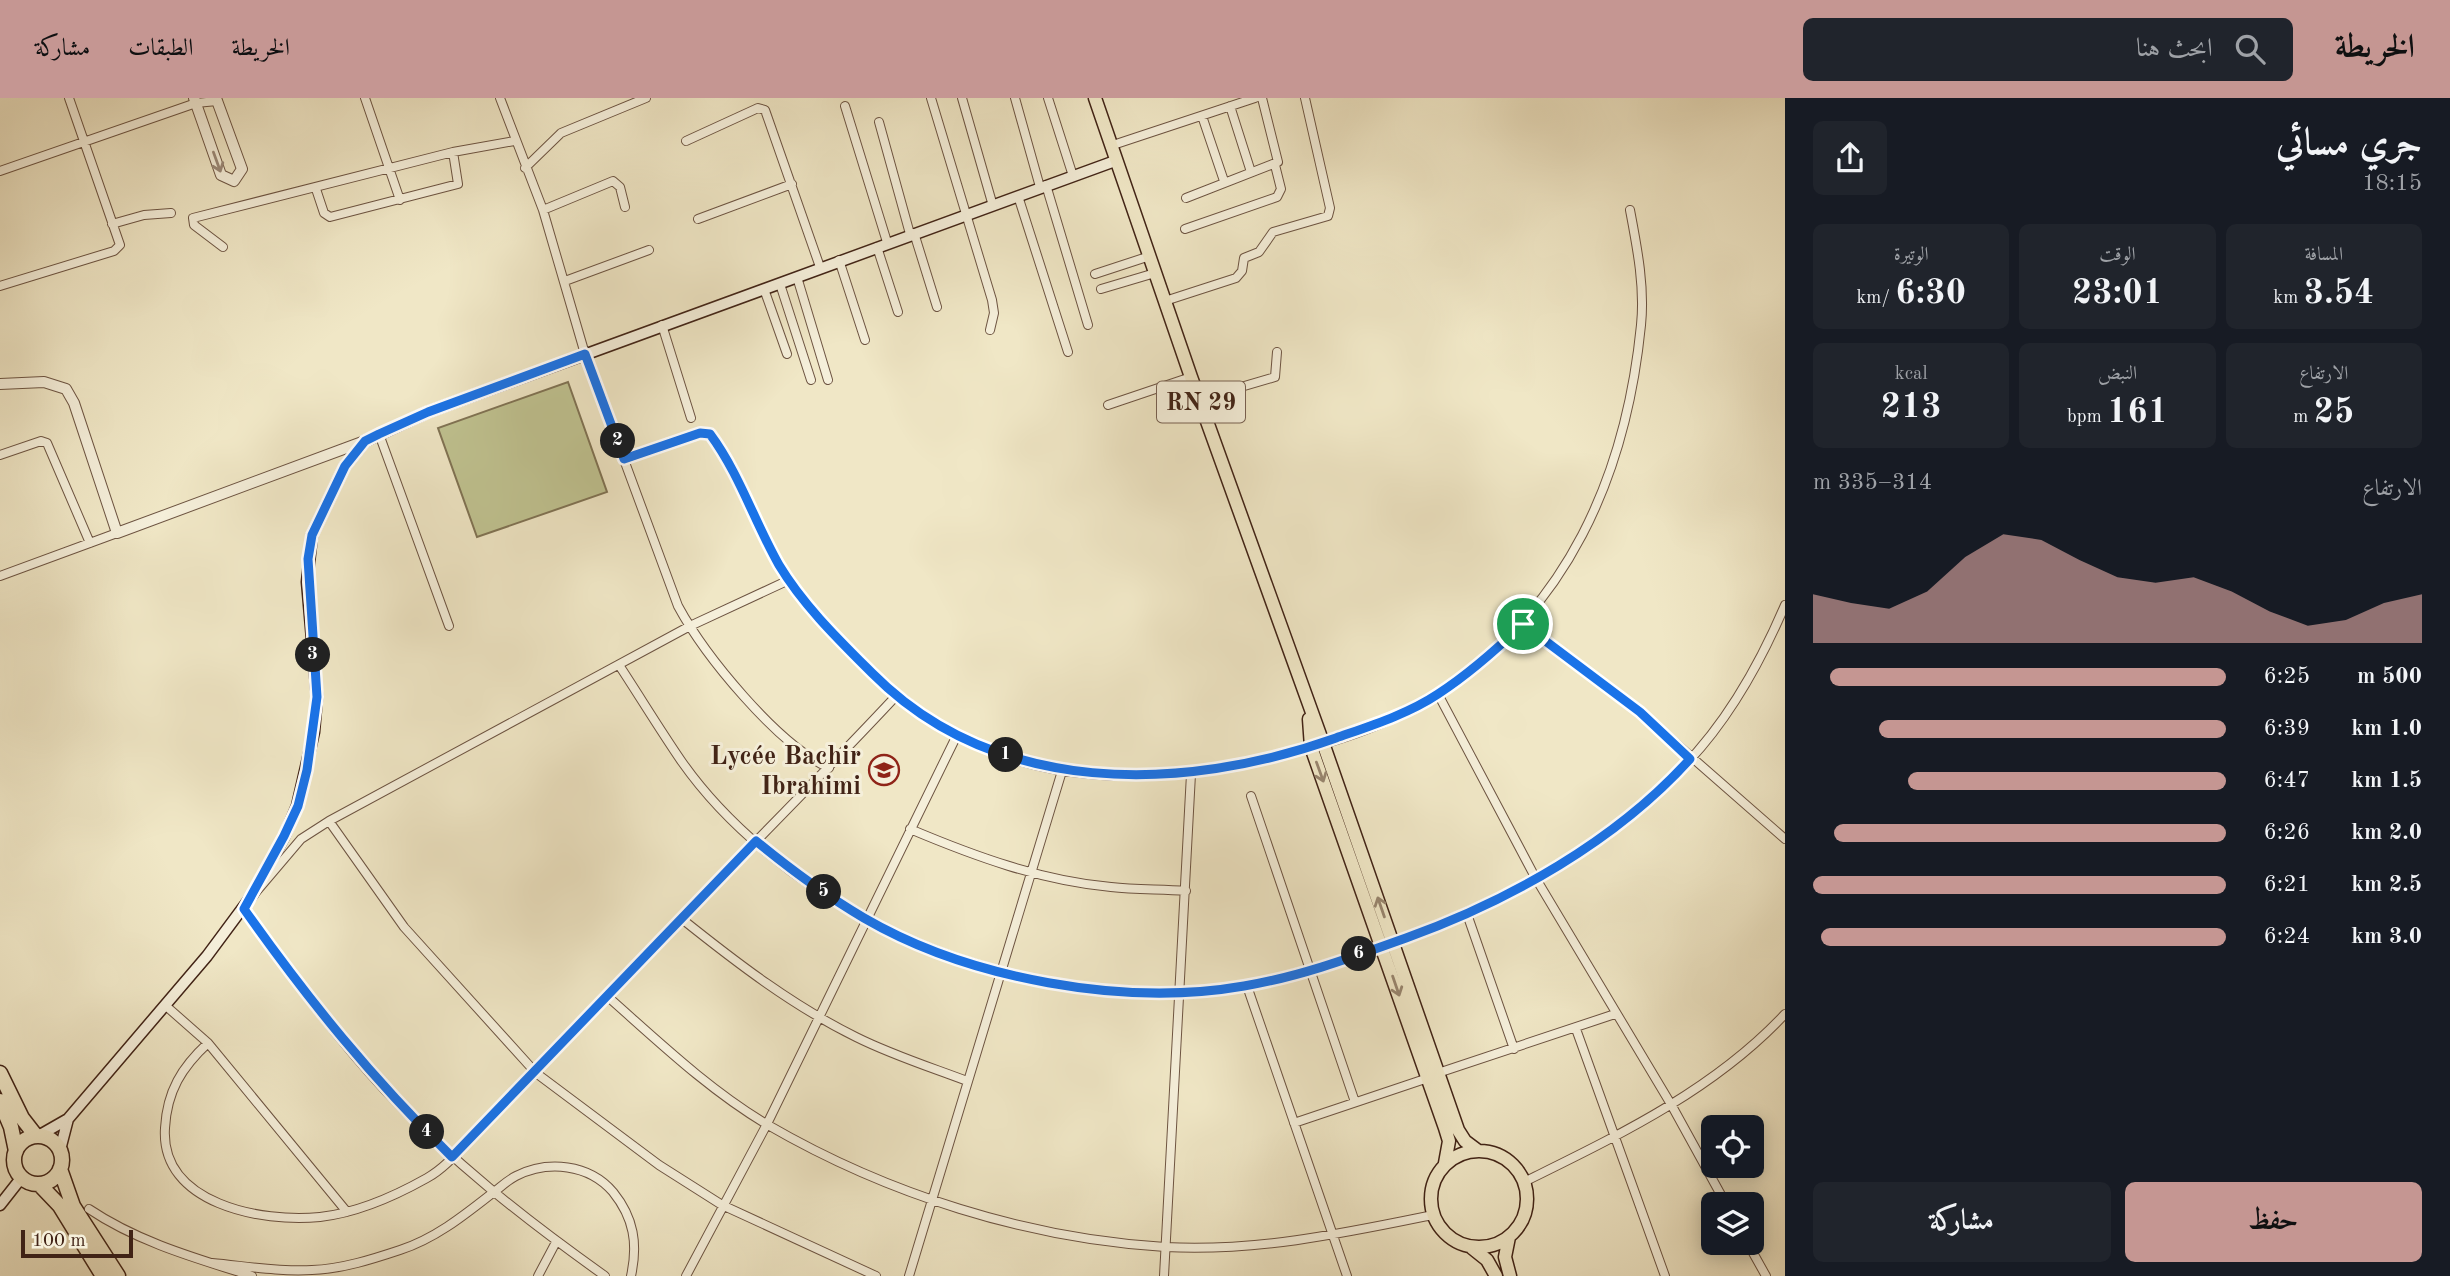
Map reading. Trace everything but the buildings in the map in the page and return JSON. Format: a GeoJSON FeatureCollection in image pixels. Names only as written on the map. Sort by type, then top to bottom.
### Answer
{"type":"FeatureCollection","features":[{"type":"Feature","properties":{"kind":"highway"},"geometry":{"type":"LineString","coordinates":[[0,1073],[18,1112],[38,1136]]}},
{"type":"Feature","properties":{"kind":"highway"},"geometry":{"type":"LineString","coordinates":[[0,1101],[11,1127],[16,1151],[15,1165],[22,1177],[39,1184],[55,1200],[103,1276]]}},
{"type":"Feature","properties":{"kind":"highway"},"geometry":{"type":"LineString","coordinates":[[16,1151],[23,1141],[38,1136],[51,1139],[61,1150],[60,1169],[73,1206],[118,1276]]}},
{"type":"Feature","properties":{"kind":"highway"},"geometry":{"type":"LineString","coordinates":[[39,1184],[52,1179],[60,1169]]}},
{"type":"Feature","properties":{"kind":"main road","name":"RN 29"},"geometry":{"type":"LineString","coordinates":[[1095,98],[1433,1075],[1458,1130],[1465,1141],[1477,1150]]}},
{"type":"Feature","properties":{"kind":"main road"},"geometry":{"type":"LineString","coordinates":[[38,1136],[68,1119],[166,1006],[244,909],[298,806],[314,732],[317,697],[307,582],[312,535],[345,466],[365,441],[428,412],[1115,161]]}},
{"type":"Feature","properties":{"kind":"main road","name":"RN 29"},"geometry":{"type":"LineString","coordinates":[[1433,1075],[1449,1141],[1445,1163]]}},
{"type":"Feature","properties":{"kind":"main road"},"geometry":{"type":"LineString","coordinates":[[61,1150],[68,1119]]}},
{"type":"Feature","properties":{"kind":"main road"},"geometry":{"type":"LineString","coordinates":[[1468,1246],[1492,1245],[1508,1237],[1524,1215],[1527,1195],[1524,1182],[1513,1165],[1503,1157],[1477,1150],[1457,1155],[1445,1163],[1431,1190],[1433,1215],[1447,1235],[1483,1255],[1496,1276]]}},
{"type":"Feature","properties":{"kind":"main road"},"geometry":{"type":"LineString","coordinates":[[0,1205],[22,1177]]}},
{"type":"Feature","properties":{"kind":"main road"},"geometry":{"type":"LineString","coordinates":[[1508,1237],[1505,1257],[1510,1276]]}},
{"type":"Feature","properties":{"kind":"street"},"geometry":{"type":"LineString","coordinates":[[0,285],[114,251],[120,245],[69,98]]}},
{"type":"Feature","properties":{"kind":"street"},"geometry":{"type":"LineString","coordinates":[[365,98],[400,200]]}},
{"type":"Feature","properties":{"kind":"street"},"geometry":{"type":"LineString","coordinates":[[500,98],[514,141],[543,210],[585,354],[669,587],[690,626],[764,716],[810,760],[829,768]]}},
{"type":"Feature","properties":{"kind":"street"},"geometry":{"type":"LineString","coordinates":[[526,168],[561,133],[646,98]]}},
{"type":"Feature","properties":{"kind":"street"},"geometry":{"type":"LineString","coordinates":[[931,98],[992,300],[995,313],[990,330]]}},
{"type":"Feature","properties":{"kind":"street"},"geometry":{"type":"LineString","coordinates":[[962,98],[993,206]]}},
{"type":"Feature","properties":{"kind":"street"},"geometry":{"type":"LineString","coordinates":[[1015,98],[1088,325]]}},
{"type":"Feature","properties":{"kind":"street"},"geometry":{"type":"LineString","coordinates":[[1048,98],[1073,176]]}},
{"type":"Feature","properties":{"kind":"street"},"geometry":{"type":"LineString","coordinates":[[1110,146],[1255,98]]}},
{"type":"Feature","properties":{"kind":"street"},"geometry":{"type":"LineString","coordinates":[[1186,198],[1224,181],[1275,165],[1279,158],[1262,98]]}},
{"type":"Feature","properties":{"kind":"street"},"geometry":{"type":"LineString","coordinates":[[1165,302],[1236,278],[1242,271],[1244,258],[1259,252],[1273,232],[1328,216],[1330,208],[1305,98]]}},
{"type":"Feature","properties":{"kind":"street"},"geometry":{"type":"LineString","coordinates":[[0,171],[195,101],[217,99],[242,169],[234,181],[221,174],[195,101]]}},
{"type":"Feature","properties":{"kind":"street"},"geometry":{"type":"LineString","coordinates":[[845,106],[898,312]]}},
{"type":"Feature","properties":{"kind":"street"},"geometry":{"type":"LineString","coordinates":[[1230,107],[1251,173]]}},
{"type":"Feature","properties":{"kind":"street"},"geometry":{"type":"LineString","coordinates":[[686,141],[758,108],[765,110],[821,267]]}},
{"type":"Feature","properties":{"kind":"street"},"geometry":{"type":"LineString","coordinates":[[1202,116],[1224,181]]}},
{"type":"Feature","properties":{"kind":"street"},"geometry":{"type":"LineString","coordinates":[[879,122],[937,307]]}},
{"type":"Feature","properties":{"kind":"street"},"geometry":{"type":"LineString","coordinates":[[223,247],[194,225],[193,218],[316,189],[389,167],[514,141]]}},
{"type":"Feature","properties":{"kind":"street"},"geometry":{"type":"LineString","coordinates":[[316,189],[324,213],[330,217],[400,200],[458,184],[453,152]]}},
{"type":"Feature","properties":{"kind":"street"},"geometry":{"type":"LineString","coordinates":[[1185,229],[1277,197],[1281,188],[1275,165]]}},
{"type":"Feature","properties":{"kind":"street"},"geometry":{"type":"LineString","coordinates":[[543,210],[613,181],[620,187],[625,207]]}},
{"type":"Feature","properties":{"kind":"street"},"geometry":{"type":"LineString","coordinates":[[698,219],[792,184]]}},
{"type":"Feature","properties":{"kind":"street"},"geometry":{"type":"LineString","coordinates":[[1018,196],[1068,352]]}},
{"type":"Feature","properties":{"kind":"street"},"geometry":{"type":"LineString","coordinates":[[624,459],[700,433],[710,434],[789,580],[864,665],[897,695],[957,735],[987,749],[1062,771],[1117,776],[1191,774],[1317,745],[1369,726],[1438,694],[1498,649],[1523,624],[1553,586],[1590,522],[1626,414],[1641,324],[1639,262],[1630,210]]}},
{"type":"Feature","properties":{"kind":"street"},"geometry":{"type":"LineString","coordinates":[[112,224],[144,215],[172,213]]}},
{"type":"Feature","properties":{"kind":"street"},"geometry":{"type":"LineString","coordinates":[[565,281],[649,250]]}},
{"type":"Feature","properties":{"kind":"street"},"geometry":{"type":"LineString","coordinates":[[1095,274],[1150,256]]}},
{"type":"Feature","properties":{"kind":"street"},"geometry":{"type":"LineString","coordinates":[[839,260],[865,340]]}},
{"type":"Feature","properties":{"kind":"street"},"geometry":{"type":"LineString","coordinates":[[1101,289],[1155,273]]}},
{"type":"Feature","properties":{"kind":"street"},"geometry":{"type":"LineString","coordinates":[[797,277],[828,380]]}},
{"type":"Feature","properties":{"kind":"street"},"geometry":{"type":"LineString","coordinates":[[780,284],[811,380]]}},
{"type":"Feature","properties":{"kind":"street"},"geometry":{"type":"LineString","coordinates":[[764,289],[787,354]]}},
{"type":"Feature","properties":{"kind":"street"},"geometry":{"type":"LineString","coordinates":[[662,325],[691,418]]}},
{"type":"Feature","properties":{"kind":"street"},"geometry":{"type":"LineString","coordinates":[[1200,399],[1275,377],[1277,352]]}},
{"type":"Feature","properties":{"kind":"street"},"geometry":{"type":"LineString","coordinates":[[1108,405],[1191,377]]}},
{"type":"Feature","properties":{"kind":"street"},"geometry":{"type":"LineString","coordinates":[[0,384],[44,382],[66,390],[74,403],[117,533]]}},
{"type":"Feature","properties":{"kind":"street"},"geometry":{"type":"LineString","coordinates":[[379,434],[449,626]]}},
{"type":"Feature","properties":{"kind":"street"},"geometry":{"type":"LineString","coordinates":[[0,455],[41,441],[47,443],[90,543]]}},
{"type":"Feature","properties":{"kind":"street"},"geometry":{"type":"LineString","coordinates":[[0,576],[365,441]]}},
{"type":"Feature","properties":{"kind":"street"},"geometry":{"type":"LineString","coordinates":[[253,894],[266,884],[301,839],[329,821],[690,626],[789,580]]}},
{"type":"Feature","properties":{"kind":"street"},"geometry":{"type":"LineString","coordinates":[[619,664],[684,764],[716,802],[756,841],[812,885],[865,918],[936,951],[1000,971],[1097,989],[1181,992],[1247,986],[1388,945],[1467,914],[1535,877],[1630,815],[1690,759],[1715,731],[1764,653],[1785,605]]}},
{"type":"Feature","properties":{"kind":"street"},"geometry":{"type":"LineString","coordinates":[[1523,624],[1640,712],[1690,759],[1785,839]]}},
{"type":"Feature","properties":{"kind":"street"},"geometry":{"type":"LineString","coordinates":[[1438,694],[1535,877],[1672,1106],[1719,1192]]}},
{"type":"Feature","properties":{"kind":"street"},"geometry":{"type":"LineString","coordinates":[[208,1043],[187,1063],[173,1086],[166,1111],[164,1134],[168,1155],[187,1186],[201,1196],[247,1211],[318,1217],[346,1212],[407,1189],[432,1176],[536,1073],[897,695]]}},
{"type":"Feature","properties":{"kind":"street"},"geometry":{"type":"LineString","coordinates":[[686,1276],[767,1124],[865,918],[957,735]]}},
{"type":"Feature","properties":{"kind":"street"},"geometry":{"type":"LineString","coordinates":[[909,1276],[1062,771]]}},
{"type":"Feature","properties":{"kind":"street"},"geometry":{"type":"LineString","coordinates":[[1164,1276],[1191,774]]}},
{"type":"Feature","properties":{"kind":"street"},"geometry":{"type":"LineString","coordinates":[[1251,796],[1355,1102]]}},
{"type":"Feature","properties":{"kind":"street"},"geometry":{"type":"LineString","coordinates":[[329,821],[404,927],[536,1073],[659,1165],[722,1205],[876,1276]]}},
{"type":"Feature","properties":{"kind":"street"},"geometry":{"type":"LineString","coordinates":[[910,829],[947,845],[1031,872],[1110,887],[1186,891]]}},
{"type":"Feature","properties":{"kind":"street"},"geometry":{"type":"LineString","coordinates":[[244,909],[340,1038],[385,1090],[452,1157],[493,1193],[605,1276]]}},
{"type":"Feature","properties":{"kind":"street"},"geometry":{"type":"LineString","coordinates":[[1467,914],[1514,1049]]}},
{"type":"Feature","properties":{"kind":"street"},"geometry":{"type":"LineString","coordinates":[[682,919],[742,967],[818,1016],[858,1038],[967,1081]]}},
{"type":"Feature","properties":{"kind":"street"},"geometry":{"type":"LineString","coordinates":[[1247,986],[1347,1276]]}},
{"type":"Feature","properties":{"kind":"street"},"geometry":{"type":"LineString","coordinates":[[607,996],[686,1066],[767,1124],[849,1166],[931,1199],[1032,1227],[1165,1247],[1266,1243],[1334,1236],[1433,1215]]}},
{"type":"Feature","properties":{"kind":"street"},"geometry":{"type":"LineString","coordinates":[[166,1006],[208,1043],[346,1212]]}},
{"type":"Feature","properties":{"kind":"street"},"geometry":{"type":"LineString","coordinates":[[1294,1123],[1615,1014]]}},
{"type":"Feature","properties":{"kind":"street"},"geometry":{"type":"LineString","coordinates":[[1524,1182],[1672,1106],[1746,1050],[1785,1014]]}},
{"type":"Feature","properties":{"kind":"street"},"geometry":{"type":"LineString","coordinates":[[1576,1029],[1664,1276]]}},
{"type":"Feature","properties":{"kind":"street"},"geometry":{"type":"LineString","coordinates":[[212,1263],[320,1273],[421,1242],[516,1176],[534,1169],[568,1167],[597,1177],[618,1198],[633,1226],[635,1258],[631,1276]]}},
{"type":"Feature","properties":{"kind":"street"},"geometry":{"type":"LineString","coordinates":[[89,1209],[123,1230],[252,1276]]}},
{"type":"Feature","properties":{"kind":"street"},"geometry":{"type":"LineString","coordinates":[[538,1276],[556,1242]]}},
{"type":"Feature","properties":{"kind":"street"},"geometry":{"type":"LineString","coordinates":[[1754,1255],[1766,1276]]}},
{"type":"Feature","properties":{"kind":"green space"},"geometry":{"type":"Polygon","coordinates":[[[568,382],[607,492],[477,537],[438,428],[568,382]]]}},
{"type":"Feature","properties":{"kind":"place","name":"Lycée Bachir Ibrahimi"},"geometry":{"type":"Point","coordinates":[884,770]}},
{"type":"Feature","properties":{"kind":"route"},"geometry":{"type":"LineString","coordinates":[[585,354],[624,459],[700,433],[710,434],[789,580],[800,596],[873,674],[908,703],[957,735],[1020,760],[1062,771],[1152,776],[1191,774],[1294,752],[1369,726],[1438,694],[1498,649],[1523,624],[1640,712],[1690,759],[1630,815],[1571,856],[1486,905],[1382,947],[1247,986],[1181,992],[1097,989],[1031,978],[969,962],[898,935],[865,918],[812,885],[756,841],[536,1073],[452,1157],[385,1090],[340,1038],[305,995],[244,909],[298,806],[307,770],[317,697],[307,582],[308,559],[312,535],[319,517],[345,466],[365,441],[379,434],[428,412],[585,354]]}}]}
